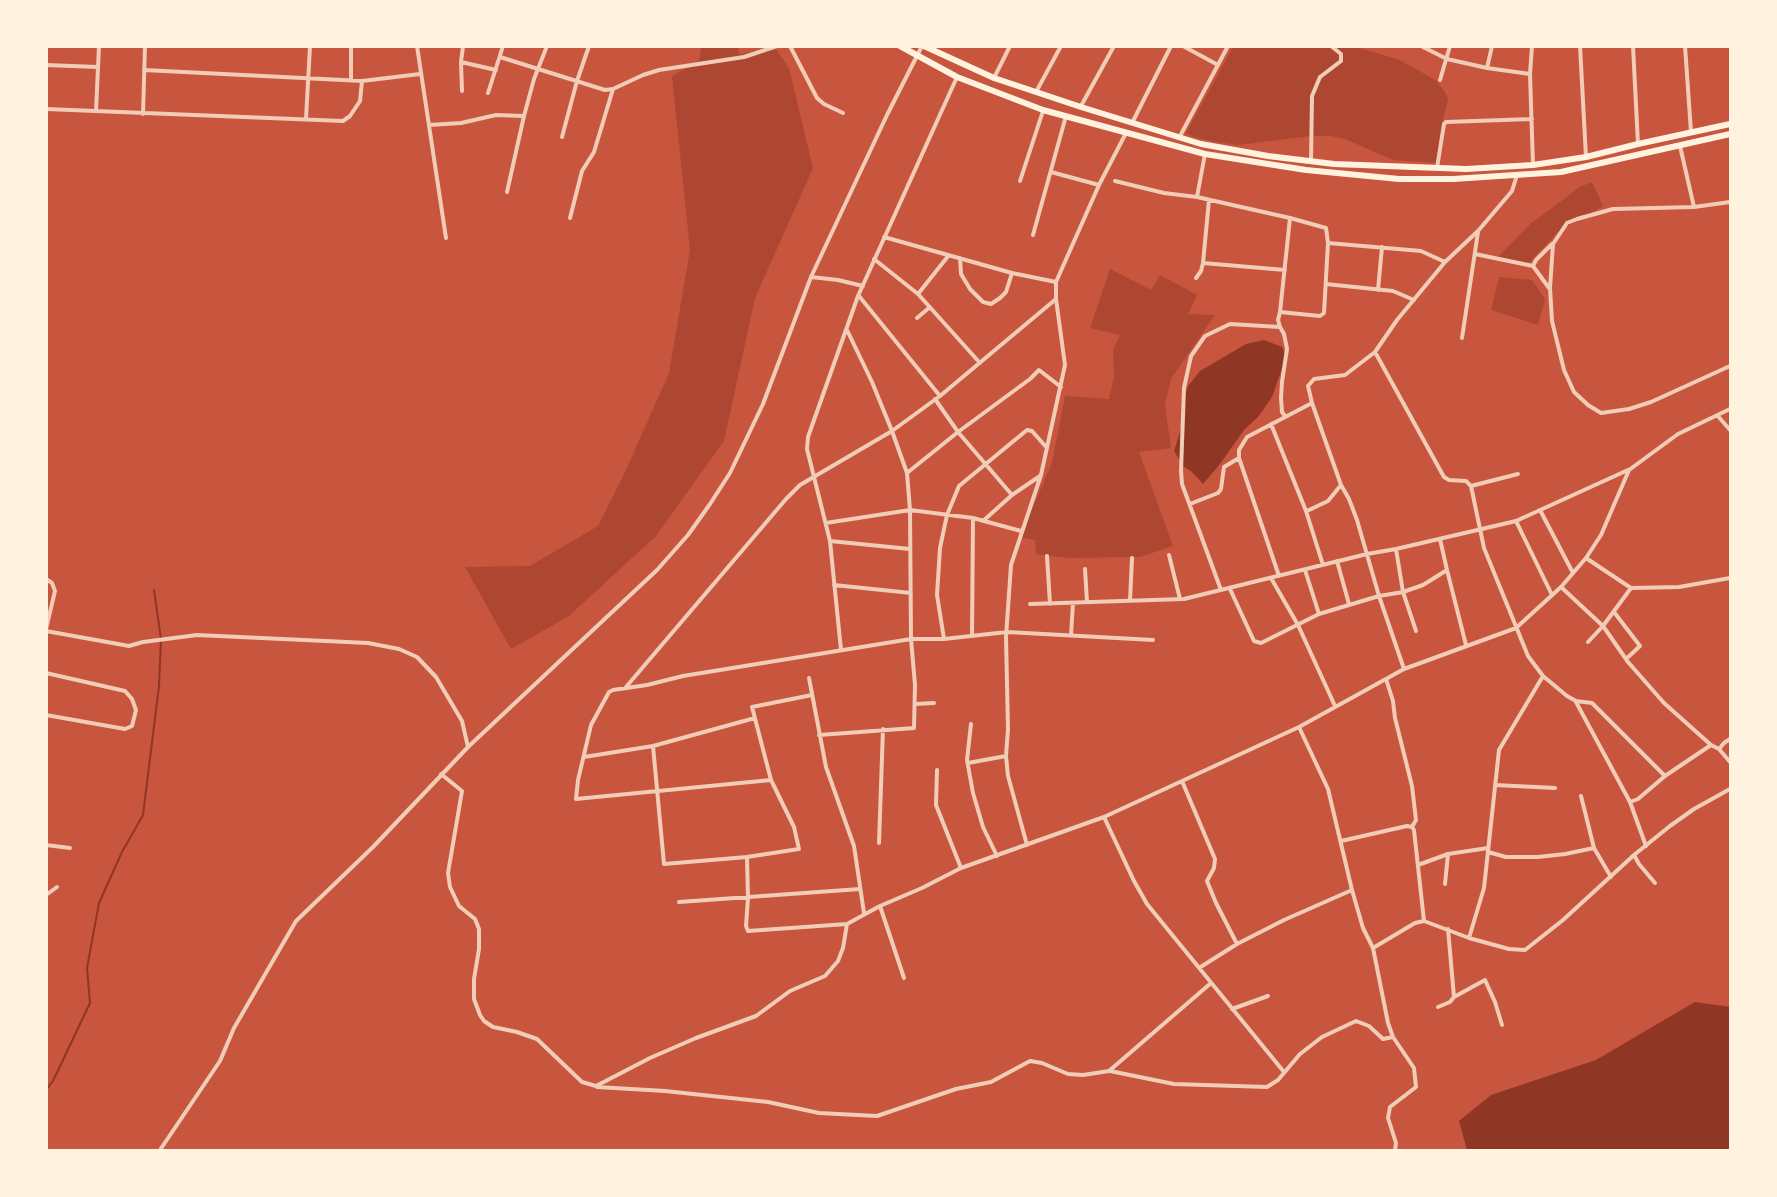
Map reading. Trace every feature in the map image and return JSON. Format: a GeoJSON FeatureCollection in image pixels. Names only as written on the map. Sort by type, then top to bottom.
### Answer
{"type":"FeatureCollection","features":[{"type":"Feature","properties":{"kind":"main road"},"geometry":{"type":"LineString","coordinates":[[900,46],[957,77],[1043,110],[1205,154],[1306,170],[1399,179],[1453,179],[1561,172],[1731,134]]}},
{"type":"Feature","properties":{"kind":"main road"},"geometry":{"type":"LineString","coordinates":[[923,46],[994,78],[1132,124],[1226,149],[1311,162],[1466,169],[1533,165],[1586,157],[1731,124]]}},
{"type":"Feature","properties":{"kind":"street"},"geometry":{"type":"LineString","coordinates":[[96,111],[99,46]]}},
{"type":"Feature","properties":{"kind":"street"},"geometry":{"type":"LineString","coordinates":[[143,114],[145,46]]}},
{"type":"Feature","properties":{"kind":"street"},"geometry":{"type":"LineString","coordinates":[[306,119],[310,46]]}},
{"type":"Feature","properties":{"kind":"street"},"geometry":{"type":"LineString","coordinates":[[351,46],[351,80]]}},
{"type":"Feature","properties":{"kind":"street"},"geometry":{"type":"LineString","coordinates":[[417,46],[446,238]]}},
{"type":"Feature","properties":{"kind":"street"},"geometry":{"type":"LineString","coordinates":[[462,91],[463,46]]}},
{"type":"Feature","properties":{"kind":"street"},"geometry":{"type":"LineString","coordinates":[[488,93],[503,46]]}},
{"type":"Feature","properties":{"kind":"street"},"geometry":{"type":"LineString","coordinates":[[507,192],[524,116],[547,46]]}},
{"type":"Feature","properties":{"kind":"street"},"geometry":{"type":"LineString","coordinates":[[562,137],[589,46]]}},
{"type":"Feature","properties":{"kind":"street"},"geometry":{"type":"LineString","coordinates":[[500,57],[598,88],[614,89],[659,70],[744,57],[777,46]]}},
{"type":"Feature","properties":{"kind":"street"},"geometry":{"type":"LineString","coordinates":[[790,46],[817,98],[843,113]]}},
{"type":"Feature","properties":{"kind":"street"},"geometry":{"type":"LineString","coordinates":[[160,1150],[220,1061],[234,1028],[296,921],[373,847],[468,747],[657,570],[688,535],[735,463],[763,404],[811,277],[916,56],[923,46]]}},
{"type":"Feature","properties":{"kind":"street"},"geometry":{"type":"LineString","coordinates":[[994,78],[1010,46]]}},
{"type":"Feature","properties":{"kind":"street"},"geometry":{"type":"LineString","coordinates":[[1036,93],[1061,46]]}},
{"type":"Feature","properties":{"kind":"street"},"geometry":{"type":"LineString","coordinates":[[1081,107],[1114,46]]}},
{"type":"Feature","properties":{"kind":"street"},"geometry":{"type":"LineString","coordinates":[[1132,124],[1172,46]]}},
{"type":"Feature","properties":{"kind":"street"},"geometry":{"type":"LineString","coordinates":[[1183,46],[1218,65]]}},
{"type":"Feature","properties":{"kind":"street"},"geometry":{"type":"LineString","coordinates":[[1179,138],[1228,46]]}},
{"type":"Feature","properties":{"kind":"street"},"geometry":{"type":"LineString","coordinates":[[1311,162],[1312,96],[1320,76],[1341,62],[1341,54],[1331,46]]}},
{"type":"Feature","properties":{"kind":"street"},"geometry":{"type":"LineString","coordinates":[[1421,46],[1447,59],[1530,74]]}},
{"type":"Feature","properties":{"kind":"street"},"geometry":{"type":"LineString","coordinates":[[1440,80],[1450,46]]}},
{"type":"Feature","properties":{"kind":"street"},"geometry":{"type":"LineString","coordinates":[[1487,68],[1491,46]]}},
{"type":"Feature","properties":{"kind":"street"},"geometry":{"type":"LineString","coordinates":[[1532,46],[1530,74],[1533,165]]}},
{"type":"Feature","properties":{"kind":"street"},"geometry":{"type":"LineString","coordinates":[[1580,46],[1586,157]]}},
{"type":"Feature","properties":{"kind":"street"},"geometry":{"type":"LineString","coordinates":[[1633,46],[1638,144]]}},
{"type":"Feature","properties":{"kind":"street"},"geometry":{"type":"LineString","coordinates":[[1685,46],[1691,133]]}},
{"type":"Feature","properties":{"kind":"street"},"geometry":{"type":"LineString","coordinates":[[461,62],[496,70]]}},
{"type":"Feature","properties":{"kind":"street"},"geometry":{"type":"LineString","coordinates":[[46,65],[98,67]]}},
{"type":"Feature","properties":{"kind":"street"},"geometry":{"type":"LineString","coordinates":[[144,70],[362,81],[420,74]]}},
{"type":"Feature","properties":{"kind":"street"},"geometry":{"type":"LineString","coordinates":[[841,650],[830,541],[807,449],[808,437],[858,296],[957,77]]}},
{"type":"Feature","properties":{"kind":"street"},"geometry":{"type":"LineString","coordinates":[[46,109],[343,121],[348,119],[360,101],[362,81]]}},
{"type":"Feature","properties":{"kind":"street"},"geometry":{"type":"LineString","coordinates":[[570,218],[582,171],[594,152],[614,89]]}},
{"type":"Feature","properties":{"kind":"street"},"geometry":{"type":"LineString","coordinates":[[1020,181],[1043,110]]}},
{"type":"Feature","properties":{"kind":"street"},"geometry":{"type":"LineString","coordinates":[[429,124],[461,123],[496,115],[524,116]]}},
{"type":"Feature","properties":{"kind":"street"},"geometry":{"type":"LineString","coordinates":[[1033,235],[1066,116]]}},
{"type":"Feature","properties":{"kind":"street"},"geometry":{"type":"LineString","coordinates":[[1437,168],[1446,122],[1532,120]]}},
{"type":"Feature","properties":{"kind":"street"},"geometry":{"type":"LineString","coordinates":[[1027,845],[1008,776],[1006,756],[1008,729],[1006,632],[1011,565],[1041,475],[1065,365],[1056,299],[1056,282],[1098,185],[1126,132]]}},
{"type":"Feature","properties":{"kind":"street"},"geometry":{"type":"LineString","coordinates":[[1680,146],[1694,207]]}},
{"type":"Feature","properties":{"kind":"street"},"geometry":{"type":"LineString","coordinates":[[1197,197],[1205,154]]}},
{"type":"Feature","properties":{"kind":"street"},"geometry":{"type":"LineString","coordinates":[[1051,172],[1098,185]]}},
{"type":"Feature","properties":{"kind":"street"},"geometry":{"type":"LineString","coordinates":[[1404,669],[1379,596],[1358,520],[1341,485],[1308,386],[1314,379],[1345,375],[1375,352],[1397,320],[1445,262],[1478,231],[1512,191],[1517,175]]}},
{"type":"Feature","properties":{"kind":"street"},"geometry":{"type":"LineString","coordinates":[[1115,181],[1164,193],[1197,197],[1326,228],[1328,243],[1322,314],[1320,316],[1280,312]]}},
{"type":"Feature","properties":{"kind":"street"},"geometry":{"type":"LineString","coordinates":[[1196,278],[1203,263],[1209,200]]}},
{"type":"Feature","properties":{"kind":"street"},"geometry":{"type":"LineString","coordinates":[[1533,266],[1567,224],[1577,219],[1613,209],[1694,207],[1731,202]]}},
{"type":"Feature","properties":{"kind":"street"},"geometry":{"type":"LineString","coordinates":[[1285,416],[1282,412],[1281,398],[1287,349],[1278,320],[1290,218]]}},
{"type":"Feature","properties":{"kind":"street"},"geometry":{"type":"LineString","coordinates":[[1462,338],[1478,231]]}},
{"type":"Feature","properties":{"kind":"street"},"geometry":{"type":"LineString","coordinates":[[884,237],[1012,273],[1056,282]]}},
{"type":"Feature","properties":{"kind":"street"},"geometry":{"type":"LineString","coordinates":[[1328,243],[1421,251],[1445,262]]}},
{"type":"Feature","properties":{"kind":"street"},"geometry":{"type":"LineString","coordinates":[[1553,244],[1550,288],[1552,321],[1564,370],[1574,392],[1588,405],[1601,413],[1629,409],[1651,402],[1731,366]]}},
{"type":"Feature","properties":{"kind":"street"},"geometry":{"type":"LineString","coordinates":[[1378,290],[1382,248]]}},
{"type":"Feature","properties":{"kind":"street"},"geometry":{"type":"LineString","coordinates":[[1475,254],[1533,266],[1550,288]]}},
{"type":"Feature","properties":{"kind":"street"},"geometry":{"type":"LineString","coordinates":[[918,294],[949,255]]}},
{"type":"Feature","properties":{"kind":"street"},"geometry":{"type":"LineString","coordinates":[[874,258],[918,294],[980,363]]}},
{"type":"Feature","properties":{"kind":"street"},"geometry":{"type":"LineString","coordinates":[[960,258],[961,274],[970,289],[982,302],[991,304],[1000,298],[1006,292],[1012,273]]}},
{"type":"Feature","properties":{"kind":"street"},"geometry":{"type":"LineString","coordinates":[[1203,263],[1285,270]]}},
{"type":"Feature","properties":{"kind":"street"},"geometry":{"type":"LineString","coordinates":[[811,277],[863,286]]}},
{"type":"Feature","properties":{"kind":"street"},"geometry":{"type":"LineString","coordinates":[[1326,284],[1393,291],[1414,300]]}},
{"type":"Feature","properties":{"kind":"street"},"geometry":{"type":"LineString","coordinates":[[858,296],[940,396]]}},
{"type":"Feature","properties":{"kind":"street"},"geometry":{"type":"LineString","coordinates":[[625,688],[800,485],[892,431],[940,396],[1056,299]]}},
{"type":"Feature","properties":{"kind":"street"},"geometry":{"type":"LineString","coordinates":[[916,318],[930,307]]}},
{"type":"Feature","properties":{"kind":"street"},"geometry":{"type":"LineString","coordinates":[[1221,590],[1182,484],[1184,388],[1191,356],[1204,336],[1230,324],[1280,327]]}},
{"type":"Feature","properties":{"kind":"street"},"geometry":{"type":"LineString","coordinates":[[819,735],[914,728],[910,510],[907,473],[872,382],[846,329]]}},
{"type":"Feature","properties":{"kind":"street"},"geometry":{"type":"LineString","coordinates":[[1375,352],[1444,477],[1449,480],[1466,481],[1471,486],[1484,548],[1528,656],[1554,686],[1576,701],[1592,703],[1665,777]]}},
{"type":"Feature","properties":{"kind":"street"},"geometry":{"type":"LineString","coordinates":[[907,473],[1039,370],[1061,387]]}},
{"type":"Feature","properties":{"kind":"street"},"geometry":{"type":"LineString","coordinates":[[935,399],[958,432],[1011,495]]}},
{"type":"Feature","properties":{"kind":"street"},"geometry":{"type":"LineString","coordinates":[[1279,576],[1239,458],[1239,450],[1247,437],[1312,403]]}},
{"type":"Feature","properties":{"kind":"street"},"geometry":{"type":"LineString","coordinates":[[1030,604],[1180,599],[1516,521],[1629,470],[1678,434],[1731,409]]}},
{"type":"Feature","properties":{"kind":"street"},"geometry":{"type":"LineString","coordinates":[[1718,415],[1731,430]]}},
{"type":"Feature","properties":{"kind":"street"},"geometry":{"type":"LineString","coordinates":[[1271,424],[1306,511],[1323,565]]}},
{"type":"Feature","properties":{"kind":"street"},"geometry":{"type":"LineString","coordinates":[[944,639],[937,596],[940,548],[947,515],[959,486],[1027,430],[1032,431],[1047,448]]}},
{"type":"Feature","properties":{"kind":"street"},"geometry":{"type":"LineString","coordinates":[[1190,504],[1218,493],[1221,489],[1224,467],[1239,458]]}},
{"type":"Feature","properties":{"kind":"street"},"geometry":{"type":"LineString","coordinates":[[747,857],[746,926],[748,932],[847,924],[864,913],[961,868],[1104,818],[1299,727],[1404,669],[1516,628],[1561,587],[1586,558],[1601,535],[1629,470]]}},
{"type":"Feature","properties":{"kind":"street"},"geometry":{"type":"LineString","coordinates":[[1471,486],[1518,474]]}},
{"type":"Feature","properties":{"kind":"street"},"geometry":{"type":"LineString","coordinates":[[983,521],[1011,495],[1041,475]]}},
{"type":"Feature","properties":{"kind":"street"},"geometry":{"type":"LineString","coordinates":[[1306,511],[1328,501],[1341,485]]}},
{"type":"Feature","properties":{"kind":"street"},"geometry":{"type":"LineString","coordinates":[[826,522],[910,510],[973,518],[1021,531]]}},
{"type":"Feature","properties":{"kind":"street"},"geometry":{"type":"LineString","coordinates":[[1540,510],[1573,574]]}},
{"type":"Feature","properties":{"kind":"street"},"geometry":{"type":"LineString","coordinates":[[972,636],[973,518]]}},
{"type":"Feature","properties":{"kind":"street"},"geometry":{"type":"LineString","coordinates":[[1516,521],[1552,596]]}},
{"type":"Feature","properties":{"kind":"street"},"geometry":{"type":"LineString","coordinates":[[1440,539],[1466,645]]}},
{"type":"Feature","properties":{"kind":"street"},"geometry":{"type":"LineString","coordinates":[[830,541],[910,549]]}},
{"type":"Feature","properties":{"kind":"street"},"geometry":{"type":"LineString","coordinates":[[1396,549],[1403,592],[1416,631]]}},
{"type":"Feature","properties":{"kind":"street"},"geometry":{"type":"LineString","coordinates":[[1169,555],[1180,599]]}},
{"type":"Feature","properties":{"kind":"street"},"geometry":{"type":"LineString","coordinates":[[1047,556],[1050,604]]}},
{"type":"Feature","properties":{"kind":"street"},"geometry":{"type":"LineString","coordinates":[[1130,601],[1132,558]]}},
{"type":"Feature","properties":{"kind":"street"},"geometry":{"type":"LineString","coordinates":[[1586,558],[1631,588],[1679,587],[1731,578]]}},
{"type":"Feature","properties":{"kind":"street"},"geometry":{"type":"LineString","coordinates":[[1337,561],[1349,604]]}},
{"type":"Feature","properties":{"kind":"street"},"geometry":{"type":"LineString","coordinates":[[1085,569],[1087,602]]}},
{"type":"Feature","properties":{"kind":"street"},"geometry":{"type":"LineString","coordinates":[[1305,570],[1319,614]]}},
{"type":"Feature","properties":{"kind":"street"},"geometry":{"type":"LineString","coordinates":[[1230,589],[1254,641],[1261,643],[1319,614],[1379,596],[1403,592],[1423,585],[1446,570]]}},
{"type":"Feature","properties":{"kind":"street"},"geometry":{"type":"LineString","coordinates":[[1271,578],[1298,625],[1335,706]]}},
{"type":"Feature","properties":{"kind":"street"},"geometry":{"type":"LineString","coordinates":[[46,579],[52,583],[55,591],[46,630],[129,646],[197,634],[368,643],[399,649],[417,657],[436,677],[462,721],[468,747]]}},
{"type":"Feature","properties":{"kind":"street"},"geometry":{"type":"LineString","coordinates":[[834,585],[911,593]]}},
{"type":"Feature","properties":{"kind":"street"},"geometry":{"type":"LineString","coordinates":[[1561,587],[1603,626],[1647,686],[1664,704],[1711,745],[1719,749],[1731,762]]}},
{"type":"Feature","properties":{"kind":"street"},"geometry":{"type":"LineString","coordinates":[[1588,642],[1631,588]]}},
{"type":"Feature","properties":{"kind":"street"},"geometry":{"type":"LineString","coordinates":[[1071,635],[1073,603]]}},
{"type":"Feature","properties":{"kind":"street"},"geometry":{"type":"LineString","coordinates":[[1614,612],[1640,646],[1626,659]]}},
{"type":"Feature","properties":{"kind":"street"},"geometry":{"type":"LineString","coordinates":[[771,780],[576,799],[578,780],[591,725],[609,692],[683,676],[911,639],[944,639],[1006,632],[1153,640]]}},
{"type":"Feature","properties":{"kind":"street"},"geometry":{"type":"LineString","coordinates":[[46,673],[125,691],[129,694],[136,710],[132,726],[125,729],[46,715]]}},
{"type":"Feature","properties":{"kind":"street"},"geometry":{"type":"LineString","coordinates":[[1469,938],[1484,888],[1499,750],[1543,676]]}},
{"type":"Feature","properties":{"kind":"street"},"geometry":{"type":"LineString","coordinates":[[809,678],[830,784],[854,846],[864,913]]}},
{"type":"Feature","properties":{"kind":"street"},"geometry":{"type":"LineString","coordinates":[[1386,679],[1394,701],[1395,718],[1412,786],[1416,820],[1412,827]]}},
{"type":"Feature","properties":{"kind":"street"},"geometry":{"type":"LineString","coordinates":[[652,746],[664,864],[747,857],[800,849],[794,827],[771,780],[752,707],[812,696]]}},
{"type":"Feature","properties":{"kind":"street"},"geometry":{"type":"LineString","coordinates":[[1576,701],[1630,802],[1646,846]]}},
{"type":"Feature","properties":{"kind":"street"},"geometry":{"type":"LineString","coordinates":[[915,704],[934,703]]}},
{"type":"Feature","properties":{"kind":"street"},"geometry":{"type":"LineString","coordinates":[[583,757],[652,746],[755,718]]}},
{"type":"Feature","properties":{"kind":"street"},"geometry":{"type":"LineString","coordinates":[[971,724],[968,763],[978,813],[997,855]]}},
{"type":"Feature","properties":{"kind":"street"},"geometry":{"type":"LineString","coordinates":[[1299,727],[1328,789],[1352,890],[1363,928],[1373,948],[1388,1023],[1393,1037],[1414,1068],[1416,1087],[1390,1107],[1388,1118],[1396,1143],[1395,1150]]}},
{"type":"Feature","properties":{"kind":"street"},"geometry":{"type":"LineString","coordinates":[[879,843],[883,729]]}},
{"type":"Feature","properties":{"kind":"street"},"geometry":{"type":"LineString","coordinates":[[1719,749],[1731,739]]}},
{"type":"Feature","properties":{"kind":"street"},"geometry":{"type":"LineString","coordinates":[[1630,802],[1638,799],[1711,745]]}},
{"type":"Feature","properties":{"kind":"street"},"geometry":{"type":"LineString","coordinates":[[968,763],[1006,756]]}},
{"type":"Feature","properties":{"kind":"street"},"geometry":{"type":"LineString","coordinates":[[937,770],[936,805],[961,868]]}},
{"type":"Feature","properties":{"kind":"street"},"geometry":{"type":"LineString","coordinates":[[441,774],[462,791],[448,873],[450,887],[459,906],[475,919],[479,929],[474,999],[480,1015],[489,1026],[527,1035],[537,1040],[582,1082],[596,1086],[768,1102],[819,1113],[878,1116],[956,1089],[991,1082],[1030,1061],[1042,1063],[1068,1074],[1083,1075],[1109,1071],[1174,1084],[1267,1087],[1278,1080],[1300,1054],[1322,1037],[1356,1021],[1369,1026],[1383,1039],[1393,1037]]}},
{"type":"Feature","properties":{"kind":"street"},"geometry":{"type":"LineString","coordinates":[[1182,781],[1215,859],[1215,868],[1207,881],[1237,944]]}},
{"type":"Feature","properties":{"kind":"street"},"geometry":{"type":"LineString","coordinates":[[1495,785],[1555,788]]}},
{"type":"Feature","properties":{"kind":"street"},"geometry":{"type":"LineString","coordinates":[[1373,948],[1415,923],[1424,921],[1469,938],[1509,949],[1525,950],[1563,920],[1634,855],[1694,808],[1731,789]]}},
{"type":"Feature","properties":{"kind":"street"},"geometry":{"type":"LineString","coordinates":[[1581,796],[1594,848],[1611,877]]}},
{"type":"Feature","properties":{"kind":"street"},"geometry":{"type":"LineString","coordinates":[[1104,818],[1147,904],[1284,1072]]}},
{"type":"Feature","properties":{"kind":"street"},"geometry":{"type":"LineString","coordinates":[[1341,841],[1407,826],[1412,827]]}},
{"type":"Feature","properties":{"kind":"street"},"geometry":{"type":"LineString","coordinates":[[1412,827],[1424,921]]}},
{"type":"Feature","properties":{"kind":"street"},"geometry":{"type":"LineString","coordinates":[[46,845],[70,848]]}},
{"type":"Feature","properties":{"kind":"street"},"geometry":{"type":"LineString","coordinates":[[1418,865],[1448,854],[1488,850],[1506,857],[1538,857],[1594,848]]}},
{"type":"Feature","properties":{"kind":"street"},"geometry":{"type":"LineString","coordinates":[[1445,884],[1448,854]]}},
{"type":"Feature","properties":{"kind":"street"},"geometry":{"type":"LineString","coordinates":[[1634,855],[1655,883]]}},
{"type":"Feature","properties":{"kind":"street"},"geometry":{"type":"LineString","coordinates":[[46,895],[57,887]]}},
{"type":"Feature","properties":{"kind":"street"},"geometry":{"type":"LineString","coordinates":[[679,902],[861,889]]}},
{"type":"Feature","properties":{"kind":"street"},"geometry":{"type":"LineString","coordinates":[[1199,968],[1237,944],[1284,920],[1352,890]]}},
{"type":"Feature","properties":{"kind":"street"},"geometry":{"type":"LineString","coordinates":[[880,906],[904,978]]}},
{"type":"Feature","properties":{"kind":"street"},"geometry":{"type":"LineString","coordinates":[[596,1086],[650,1058],[756,1016],[790,991],[825,976],[838,961],[847,924]]}},
{"type":"Feature","properties":{"kind":"street"},"geometry":{"type":"LineString","coordinates":[[1448,929],[1454,998]]}},
{"type":"Feature","properties":{"kind":"street"},"geometry":{"type":"LineString","coordinates":[[1438,1007],[1485,980],[1502,1025]]}},
{"type":"Feature","properties":{"kind":"street"},"geometry":{"type":"LineString","coordinates":[[1109,1071],[1211,983]]}},
{"type":"Feature","properties":{"kind":"street"},"geometry":{"type":"LineString","coordinates":[[1232,1009],[1268,996]]}},
{"type":"Feature","properties":{"kind":"shaded area"},"geometry":{"type":"Polygon","coordinates":[[[701,47],[738,47],[740,55],[766,47],[775,47],[789,68],[813,168],[755,298],[724,441],[656,536],[569,616],[511,649],[465,567],[530,566],[598,526],[625,472],[669,373],[690,250],[672,76],[699,61],[701,47]]]}},
{"type":"Feature","properties":{"kind":"shaded area"},"geometry":{"type":"Polygon","coordinates":[[[1233,47],[1356,47],[1397,59],[1416,69],[1435,80],[1448,99],[1436,163],[1393,160],[1345,139],[1331,136],[1311,136],[1238,145],[1215,142],[1186,133],[1233,47]]]}},
{"type":"Feature","properties":{"kind":"shaded area"},"geometry":{"type":"Polygon","coordinates":[[[1592,182],[1603,206],[1558,232],[1528,264],[1498,257],[1529,225],[1580,187],[1592,182]]]}},
{"type":"Feature","properties":{"kind":"shaded area"},"geometry":{"type":"Polygon","coordinates":[[[1110,269],[1151,290],[1160,275],[1197,295],[1188,314],[1215,315],[1171,379],[1165,405],[1171,448],[1139,452],[1173,546],[1140,557],[1068,558],[1036,554],[1035,540],[1020,537],[1052,463],[1065,396],[1109,399],[1114,377],[1113,350],[1120,335],[1090,328],[1110,269]]]}},
{"type":"Feature","properties":{"kind":"shaded area"},"geometry":{"type":"Polygon","coordinates":[[[1499,277],[1532,280],[1545,299],[1538,325],[1491,310],[1499,277]]]}},
{"type":"Feature","properties":{"kind":"shaded area"},"geometry":{"type":"Polygon","coordinates":[[[1264,340],[1282,347],[1286,357],[1272,397],[1203,484],[1184,467],[1174,451],[1181,429],[1182,407],[1188,386],[1200,371],[1246,344],[1264,340]]]}},
{"type":"Feature","properties":{"kind":"shaded area"},"geometry":{"type":"Polygon","coordinates":[[[1695,1002],[1730,1007],[1730,1150],[1467,1150],[1459,1121],[1491,1095],[1596,1060],[1695,1002]]]}},
{"type":"Feature","properties":{"kind":"waterway"},"geometry":{"type":"LineString","coordinates":[[46,1090],[53,1081],[90,1003],[87,968],[99,903],[122,852],[143,815],[159,686],[161,639],[154,590]]}}]}
